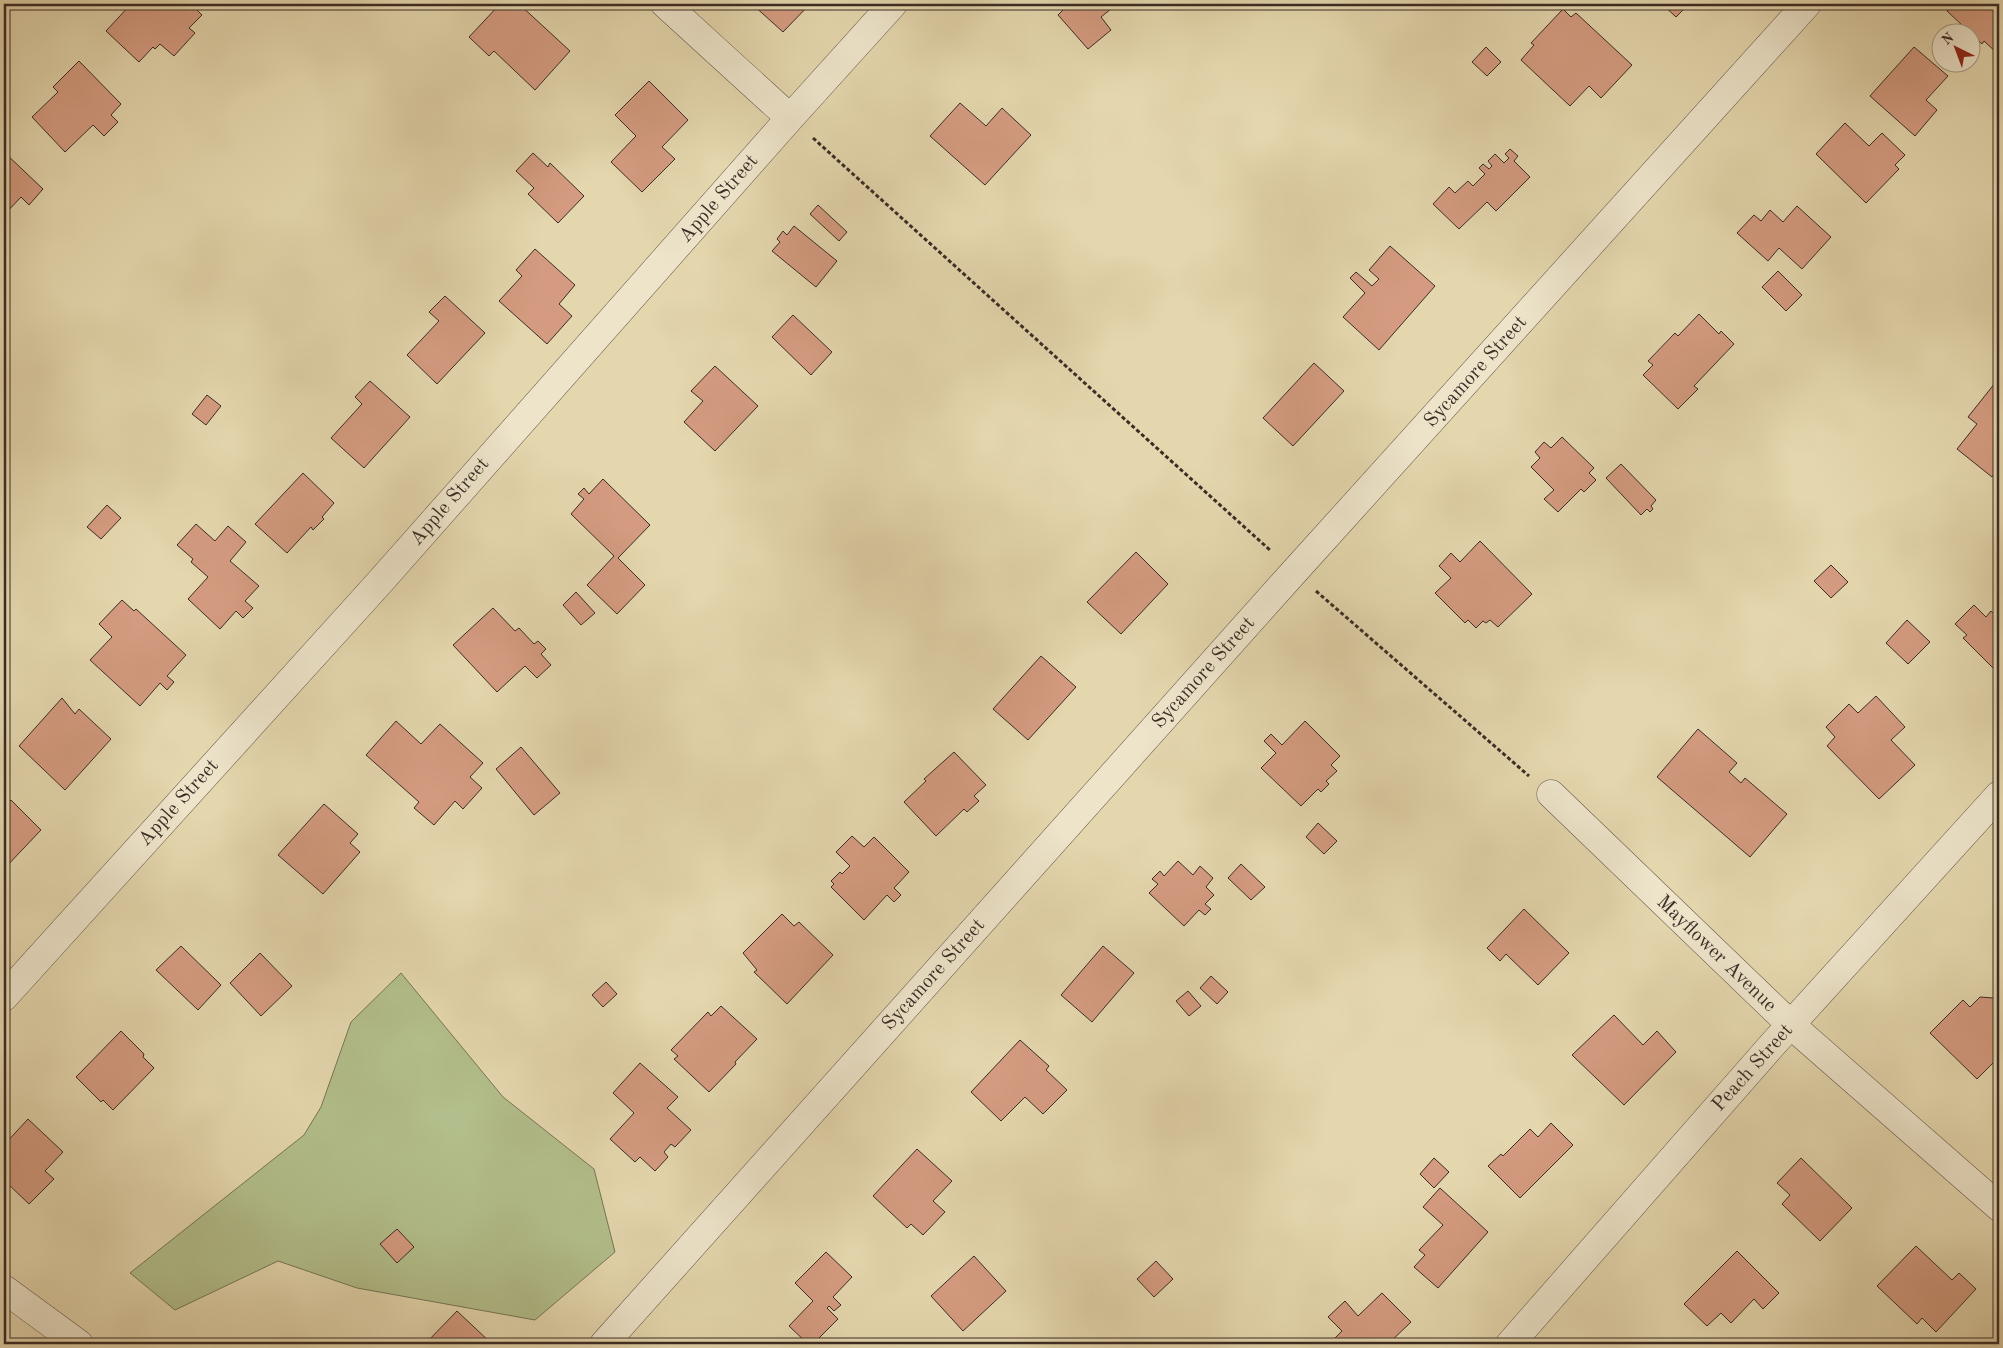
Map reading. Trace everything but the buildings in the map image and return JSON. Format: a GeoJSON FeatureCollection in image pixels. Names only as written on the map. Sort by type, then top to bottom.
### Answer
{"type":"FeatureCollection","features":[{"type":"Feature","properties":{"kind":"street"},"geometry":{"type":"LineString","coordinates":[[665,4],[790,118]]}},
{"type":"Feature","properties":{"kind":"street","name":"Apple Street"},"geometry":{"type":"LineString","coordinates":[[4,997],[379,583],[893,4]]}},
{"type":"Feature","properties":{"kind":"street","name":"Sycamore Street"},"geometry":{"type":"LineString","coordinates":[[604,1344],[1294,572],[1808,4]]}},
{"type":"Feature","properties":{"kind":"street","name":"Mayflower Avenue"},"geometry":{"type":"LineString","coordinates":[[1551,794],[1790,1025],[1999,1207]]}},
{"type":"Feature","properties":{"kind":"street","name":"Peach Street"},"geometry":{"type":"LineString","coordinates":[[1510,1344],[1790,1025],[1999,795]]}},
{"type":"Feature","properties":{"kind":"street"},"geometry":{"type":"LineString","coordinates":[[4,1289],[79,1344]]}},
{"type":"Feature","properties":{"kind":"path"},"geometry":{"type":"LineString","coordinates":[[790,118],[1294,572],[1551,794]]}},
{"type":"Feature","properties":{"kind":"green space"},"geometry":{"type":"Polygon","coordinates":[[[401,973],[503,1097],[594,1169],[615,1252],[535,1320],[357,1288],[278,1261],[175,1310],[130,1273],[304,1135],[321,1107],[351,1022],[401,973]]]}}]}
